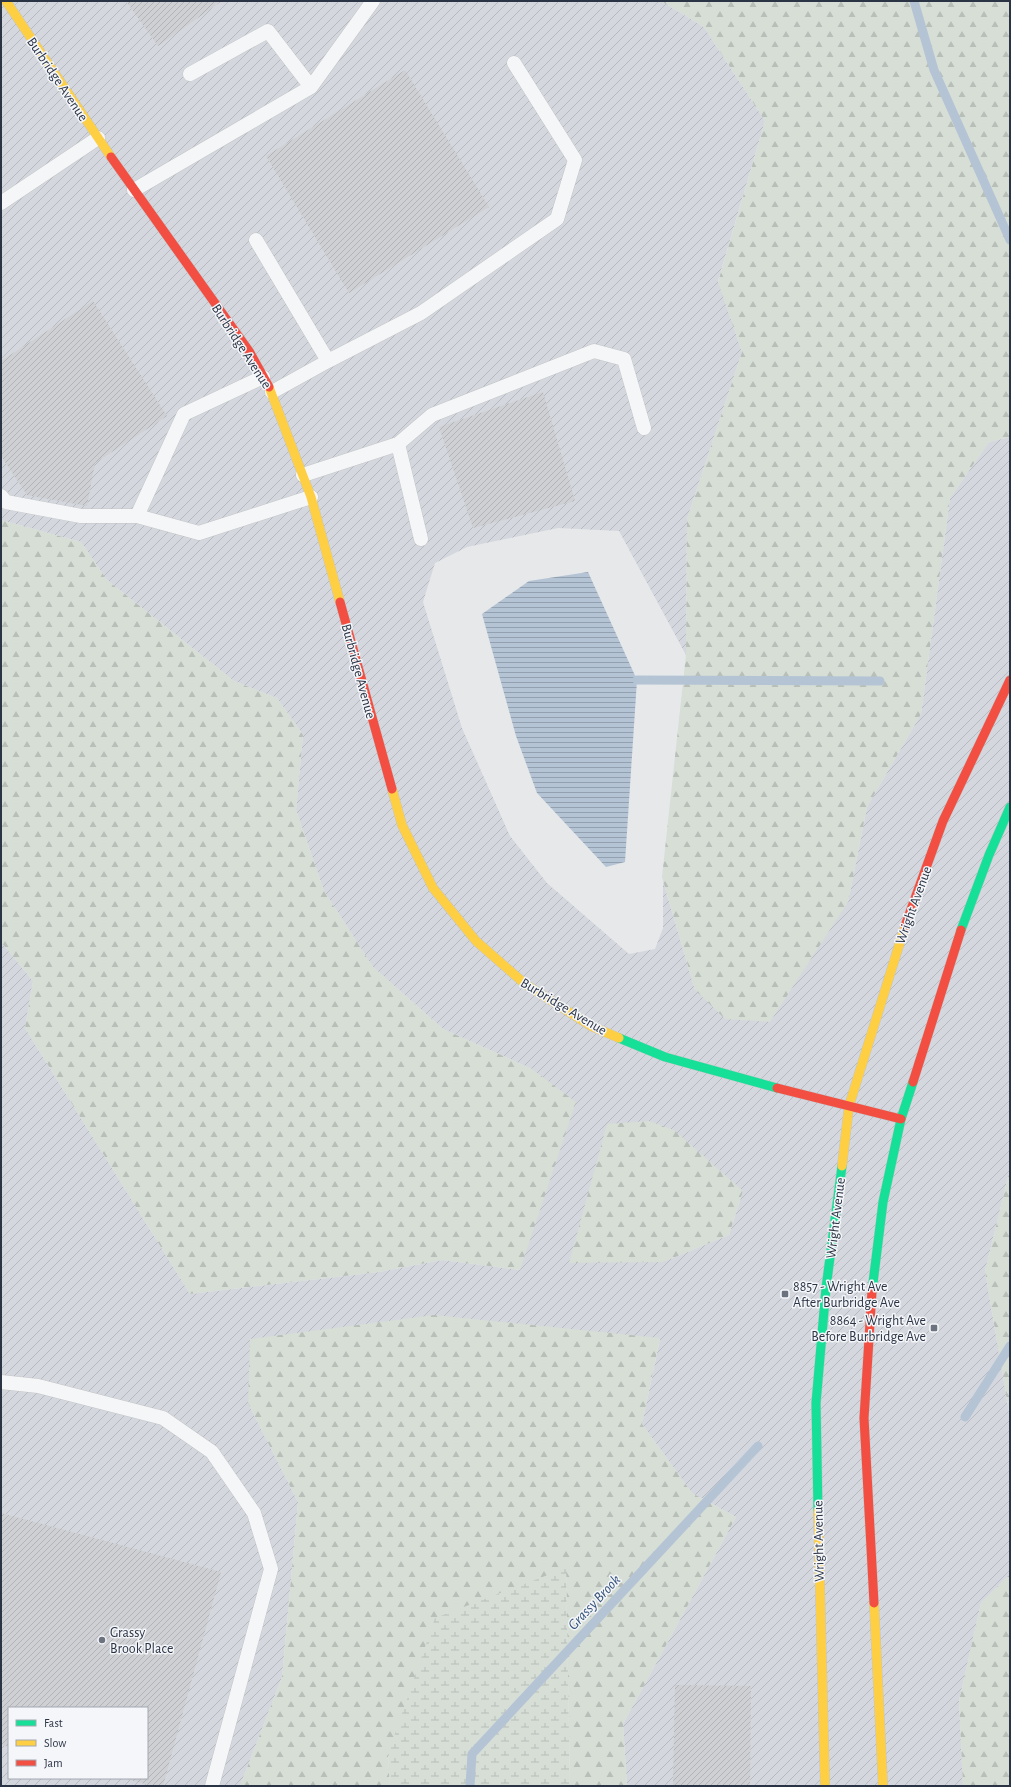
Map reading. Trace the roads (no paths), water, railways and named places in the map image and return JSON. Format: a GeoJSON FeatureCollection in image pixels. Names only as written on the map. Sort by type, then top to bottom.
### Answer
{"type":"FeatureCollection","features":[{"type":"Feature","properties":{"kind":"main road","name":"Burbridge Avenue"},"geometry":{"type":"LineString","coordinates":[[6,1],[134,190],[249,351],[272,392],[311,497],[402,825],[433,888],[476,941],[525,984],[591,1026],[665,1057],[743,1079],[901,1119]]}},
{"type":"Feature","properties":{"kind":"main road","name":"Wright Avenue"},"geometry":{"type":"LineString","coordinates":[[825,1786],[819,1587],[816,1403],[826,1288],[849,1106],[898,947],[944,821],[1001,696],[1010,680]]}},
{"type":"Feature","properties":{"kind":"main road"},"geometry":{"type":"LineString","coordinates":[[883,1786],[864,1418],[871,1301],[883,1202],[901,1119],[952,956],[989,855],[1010,807]]}},
{"type":"Feature","properties":{"kind":"lane"},"geometry":{"type":"LineString","coordinates":[[134,190],[311,87],[372,1]]}},
{"type":"Feature","properties":{"kind":"lane"},"geometry":{"type":"LineString","coordinates":[[190,74],[268,31],[311,87]]}},
{"type":"Feature","properties":{"kind":"lane"},"geometry":{"type":"LineString","coordinates":[[272,392],[421,313],[556,219],[574,160],[514,63]]}},
{"type":"Feature","properties":{"kind":"lane"},"geometry":{"type":"LineString","coordinates":[[1,203],[98,138]]}},
{"type":"Feature","properties":{"kind":"lane"},"geometry":{"type":"LineString","coordinates":[[256,240],[328,361]]}},
{"type":"Feature","properties":{"kind":"lane"},"geometry":{"type":"LineString","coordinates":[[303,475],[398,444],[432,415],[594,351],[624,359],[644,428]]}},
{"type":"Feature","properties":{"kind":"lane"},"geometry":{"type":"LineString","coordinates":[[137,516],[184,414],[263,377]]}},
{"type":"Feature","properties":{"kind":"lane"},"geometry":{"type":"LineString","coordinates":[[398,444],[421,540]]}},
{"type":"Feature","properties":{"kind":"lane"},"geometry":{"type":"LineString","coordinates":[[1,496],[6,502],[81,516],[137,516],[199,533],[311,497]]}},
{"type":"Feature","properties":{"kind":"lane"},"geometry":{"type":"LineString","coordinates":[[1,1382],[38,1386],[163,1418],[212,1452],[254,1513],[271,1569],[212,1786]]}},
{"type":"Feature","properties":{"kind":"water"},"geometry":{"type":"Polygon","coordinates":[[[588,572],[637,680],[625,862],[606,867],[537,793],[516,736],[482,614],[529,581],[588,572]]]}},
{"type":"Feature","properties":{"kind":"waterway"},"geometry":{"type":"LineString","coordinates":[[914,1],[934,70],[1010,240]]}},
{"type":"Feature","properties":{"kind":"waterway"},"geometry":{"type":"LineString","coordinates":[[637,680],[880,681]]}},
{"type":"Feature","properties":{"kind":"waterway","name":"Grassy Brook"},"geometry":{"type":"LineString","coordinates":[[965,1417],[1010,1346]]}},
{"type":"Feature","properties":{"kind":"waterway","name":"Grassy Brook"},"geometry":{"type":"LineString","coordinates":[[470,1786],[472,1754],[758,1446]]}},
{"type":"Feature","properties":{"kind":"place","name":"8857 - Wright Ave After Burbridge Ave"},"geometry":{"type":"Point","coordinates":[785,1294]}},
{"type":"Feature","properties":{"kind":"place","name":"8864 - Wright Ave Before Burbridge Ave"},"geometry":{"type":"Point","coordinates":[934,1328]}},
{"type":"Feature","properties":{"kind":"place","name":"Grassy Brook Place"},"geometry":{"type":"Point","coordinates":[102,1640]}}]}
